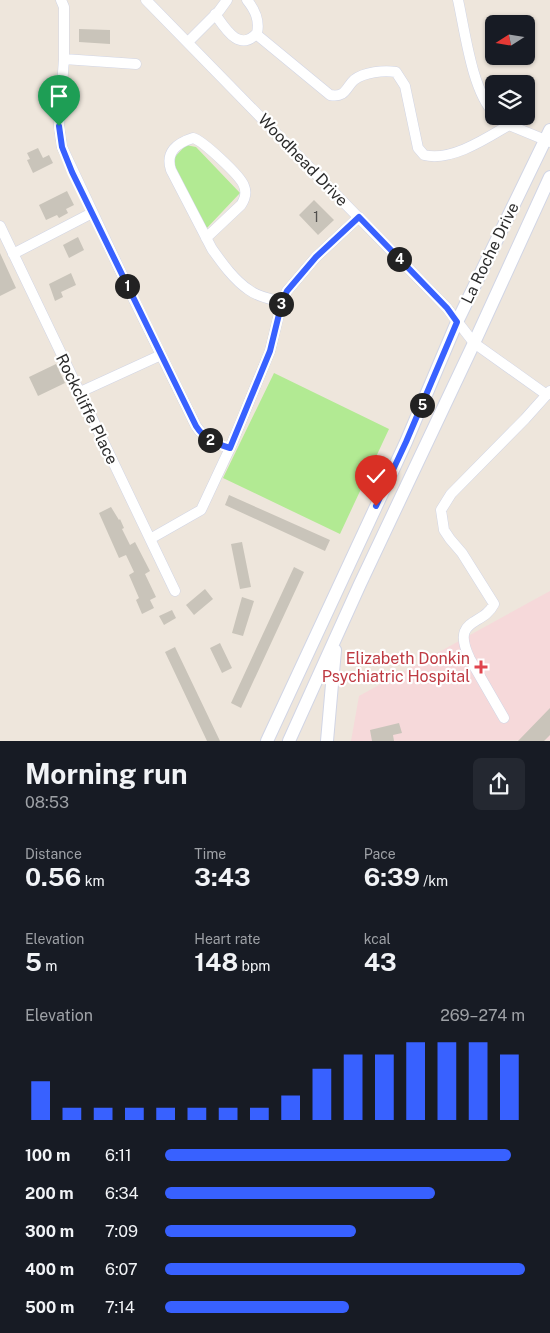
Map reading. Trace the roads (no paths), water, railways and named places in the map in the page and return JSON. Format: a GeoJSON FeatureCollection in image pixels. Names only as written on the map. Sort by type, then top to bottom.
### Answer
{"type":"FeatureCollection","features":[{"type":"Feature","properties":{"kind":"street"},"geometry":{"type":"LineString","coordinates":[[61,0],[64,7],[64,59],[59,136],[69,164],[200,432],[216,444],[230,448]]}},
{"type":"Feature","properties":{"kind":"street","name":"Woodhead Drive"},"geometry":{"type":"LineString","coordinates":[[146,0],[447,308],[474,343],[548,393]]}},
{"type":"Feature","properties":{"kind":"street"},"geometry":{"type":"LineString","coordinates":[[188,42],[227,0]]}},
{"type":"Feature","properties":{"kind":"street"},"geometry":{"type":"LineString","coordinates":[[215,14],[237,40],[248,39],[256,34],[258,21],[253,8],[247,0]]}},
{"type":"Feature","properties":{"kind":"street"},"geometry":{"type":"LineString","coordinates":[[458,0],[477,84],[485,101]]}},
{"type":"Feature","properties":{"kind":"street"},"geometry":{"type":"LineString","coordinates":[[256,34],[333,96],[344,93],[350,88],[354,80],[364,76],[389,71],[396,72],[405,86],[418,148],[424,156],[437,157],[458,152],[481,142],[510,125],[548,137]]}},
{"type":"Feature","properties":{"kind":"street"},"geometry":{"type":"LineString","coordinates":[[64,59],[136,64]]}},
{"type":"Feature","properties":{"kind":"street","name":"La Roche Drive"},"geometry":{"type":"LineString","coordinates":[[272,738],[402,451],[457,322],[548,137]]}},
{"type":"Feature","properties":{"kind":"street"},"geometry":{"type":"LineString","coordinates":[[206,238],[242,205],[246,190],[240,178],[202,142],[193,138],[174,147],[169,158],[169,164],[206,238],[219,260],[248,290],[282,302]]}},
{"type":"Feature","properties":{"kind":"street","name":"La Roche Drive"},"geometry":{"type":"LineString","coordinates":[[289,740],[550,177]]}},
{"type":"Feature","properties":{"kind":"street"},"geometry":{"type":"LineString","coordinates":[[13,254],[92,213]]}},
{"type":"Feature","properties":{"kind":"street"},"geometry":{"type":"LineString","coordinates":[[150,539],[200,510],[230,448],[270,351],[282,302],[294,281],[316,257],[359,217]]}},
{"type":"Feature","properties":{"kind":"street","name":"Rockcliffe Place"},"geometry":{"type":"LineString","coordinates":[[0,226],[175,591]]}},
{"type":"Feature","properties":{"kind":"street"},"geometry":{"type":"LineString","coordinates":[[78,392],[161,354]]}},
{"type":"Feature","properties":{"kind":"street"},"geometry":{"type":"LineString","coordinates":[[504,718],[466,650],[463,638],[472,621],[491,610],[494,604],[462,553],[444,530],[442,510],[451,494],[548,393]]}},
{"type":"Feature","properties":{"kind":"street"},"geometry":{"type":"LineString","coordinates":[[327,740],[329,704],[337,638]]}},
{"type":"Feature","properties":{"kind":"place","name":"Elizabeth Donkin Psychiatric Hospital"},"geometry":{"type":"Point","coordinates":[481,667]}}]}
